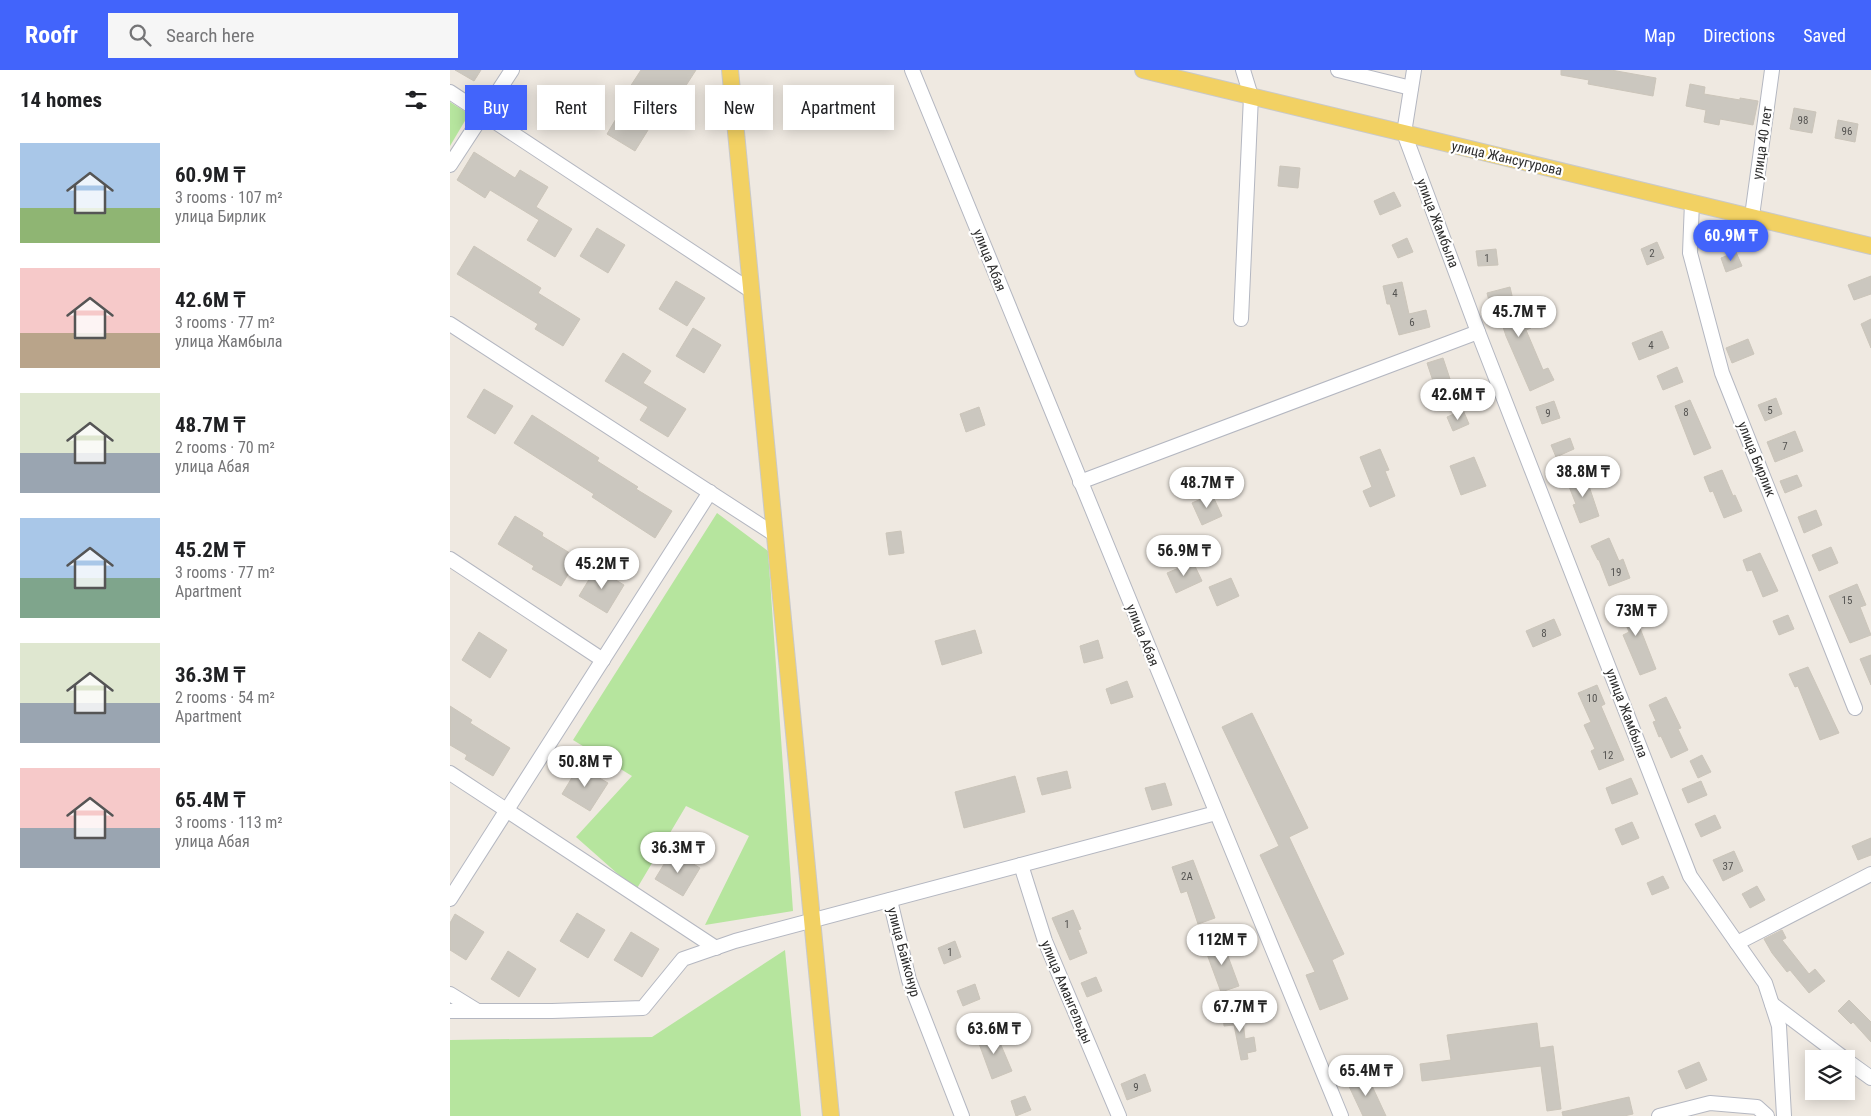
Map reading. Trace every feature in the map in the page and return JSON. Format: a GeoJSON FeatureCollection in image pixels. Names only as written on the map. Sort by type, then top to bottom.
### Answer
{"type":"FeatureCollection","features":[{"type":"Feature","properties":{"kind":"main road"},"geometry":{"type":"LineString","coordinates":[[730,70],[831,1116]]}},
{"type":"Feature","properties":{"kind":"main road","name":"улица Жансугурова"},"geometry":{"type":"LineString","coordinates":[[1143,70],[1871,246]]}},
{"type":"Feature","properties":{"kind":"street"},"geometry":{"type":"LineString","coordinates":[[502,85],[512,70]]}},
{"type":"Feature","properties":{"kind":"street","name":"улица Абая"},"geometry":{"type":"LineString","coordinates":[[912,70],[1341,1116]]}},
{"type":"Feature","properties":{"kind":"street"},"geometry":{"type":"LineString","coordinates":[[1240,318],[1251,96],[1243,70]]}},
{"type":"Feature","properties":{"kind":"street"},"geometry":{"type":"LineString","coordinates":[[1338,70],[1411,88]]}},
{"type":"Feature","properties":{"kind":"street"},"geometry":{"type":"LineString","coordinates":[[1404,134],[1414,70]]}},
{"type":"Feature","properties":{"kind":"street","name":"улица 40 лет"},"geometry":{"type":"LineString","coordinates":[[1752,216],[1772,70]]}},
{"type":"Feature","properties":{"kind":"street"},"geometry":{"type":"LineString","coordinates":[[450,92],[465,102]]}},
{"type":"Feature","properties":{"kind":"street"},"geometry":{"type":"LineString","coordinates":[[450,165],[473,130]]}},
{"type":"Feature","properties":{"kind":"street"},"geometry":{"type":"LineString","coordinates":[[507,130],[750,290]]}},
{"type":"Feature","properties":{"kind":"street","name":"улица Жамбыла"},"geometry":{"type":"LineString","coordinates":[[1404,134],[1478,332],[1690,876],[1765,983],[1779,1026],[1784,1116]]}},
{"type":"Feature","properties":{"kind":"street","name":"улица Бирлик"},"geometry":{"type":"LineString","coordinates":[[1692,202],[1690,253],[1722,373],[1855,708]]}},
{"type":"Feature","properties":{"kind":"street"},"geometry":{"type":"LineString","coordinates":[[450,324],[774,534]]}},
{"type":"Feature","properties":{"kind":"street"},"geometry":{"type":"LineString","coordinates":[[1080,482],[1478,332]]}},
{"type":"Feature","properties":{"kind":"street"},"geometry":{"type":"LineString","coordinates":[[450,899],[710,492]]}},
{"type":"Feature","properties":{"kind":"street"},"geometry":{"type":"LineString","coordinates":[[450,559],[602,660]]}},
{"type":"Feature","properties":{"kind":"street"},"geometry":{"type":"LineString","coordinates":[[450,773],[716,948]]}},
{"type":"Feature","properties":{"kind":"street"},"geometry":{"type":"LineString","coordinates":[[450,1011],[552,1011],[643,1008],[683,959],[735,941],[1216,813]]}},
{"type":"Feature","properties":{"kind":"street","name":"улица Амангельды"},"geometry":{"type":"LineString","coordinates":[[1021,865],[1045,941],[1118,1116]]}},
{"type":"Feature","properties":{"kind":"street"},"geometry":{"type":"LineString","coordinates":[[1737,943],[1871,874]]}},
{"type":"Feature","properties":{"kind":"street","name":"улица Байконур"},"geometry":{"type":"LineString","coordinates":[[890,900],[909,980],[962,1116]]}},
{"type":"Feature","properties":{"kind":"street"},"geometry":{"type":"LineString","coordinates":[[450,994],[477,1011]]}},
{"type":"Feature","properties":{"kind":"street"},"geometry":{"type":"LineString","coordinates":[[1772,1004],[1834,1050]]}},
{"type":"Feature","properties":{"kind":"street"},"geometry":{"type":"LineString","coordinates":[[1855,1066],[1871,1078]]}},
{"type":"Feature","properties":{"kind":"street"},"geometry":{"type":"LineString","coordinates":[[1659,1116],[1710,1103],[1757,1107],[1767,1116]]}},
{"type":"Feature","properties":{"kind":"green space"},"geometry":{"type":"Polygon","coordinates":[[[450,102],[465,111],[465,121],[450,146],[450,102]]]}},
{"type":"Feature","properties":{"kind":"green space"},"geometry":{"type":"Polygon","coordinates":[[[717,513],[768,551],[793,911],[705,925],[749,836],[686,806],[636,890],[576,837],[632,776],[573,740],[717,513]]]}},
{"type":"Feature","properties":{"kind":"green space"},"geometry":{"type":"Polygon","coordinates":[[[785,950],[801,1116],[450,1116],[450,1040],[652,1037],[785,950]]]}},
{"type":"Feature","properties":{"kind":"building"},"geometry":{"type":"Polygon","coordinates":[[[455,70],[481,70],[474,81],[455,70]]]}},
{"type":"Feature","properties":{"kind":"building"},"geometry":{"type":"Polygon","coordinates":[[[641,70],[696,70],[686,85],[631,85],[641,70]]]}},
{"type":"Feature","properties":{"kind":"building"},"geometry":{"type":"Polygon","coordinates":[[[1561,70],[1611,70],[1656,78],[1653,96],[1588,84],[1589,80],[1561,75],[1561,70]]]}},
{"type":"Feature","properties":{"kind":"building"},"geometry":{"type":"Polygon","coordinates":[[[1690,84],[1705,87],[1704,94],[1758,101],[1753,125],[1720,119],[1719,125],[1704,122],[1706,110],[1686,106],[1690,84]]]}},
{"type":"Feature","properties":{"kind":"building"},"geometry":{"type":"Polygon","coordinates":[[[1794,108],[1816,112],[1812,133],[1790,129],[1794,108]]]}},
{"type":"Feature","properties":{"kind":"building"},"geometry":{"type":"Polygon","coordinates":[[[615,120],[615,130],[648,130],[635,151],[607,134],[615,120]]]}},
{"type":"Feature","properties":{"kind":"building"},"geometry":{"type":"Polygon","coordinates":[[[1838,120],[1858,124],[1855,142],[1835,138],[1838,120]]]}},
{"type":"Feature","properties":{"kind":"building"},"geometry":{"type":"Polygon","coordinates":[[[474,152],[515,178],[520,170],[548,187],[536,207],[572,229],[555,257],[527,240],[539,220],[490,190],[485,198],[457,180],[474,152]]]}},
{"type":"Feature","properties":{"kind":"building"},"geometry":{"type":"Polygon","coordinates":[[[1280,166],[1300,168],[1298,188],[1278,186],[1280,166]]]}},
{"type":"Feature","properties":{"kind":"building"},"geometry":{"type":"Polygon","coordinates":[[[1394,192],[1401,206],[1380,215],[1374,201],[1394,192]]]}},
{"type":"Feature","properties":{"kind":"building"},"geometry":{"type":"Polygon","coordinates":[[[597,228],[625,245],[608,273],[580,256],[597,228]]]}},
{"type":"Feature","properties":{"kind":"building"},"geometry":{"type":"Polygon","coordinates":[[[1407,238],[1413,252],[1398,258],[1392,245],[1407,238]]]}},
{"type":"Feature","properties":{"kind":"building"},"geometry":{"type":"Polygon","coordinates":[[[1657,242],[1664,258],[1647,265],[1641,249],[1657,242]]]}},
{"type":"Feature","properties":{"kind":"building"},"geometry":{"type":"Polygon","coordinates":[[[474,246],[541,288],[538,293],[580,319],[563,346],[535,329],[538,324],[457,274],[474,246]]]}},
{"type":"Feature","properties":{"kind":"building"},"geometry":{"type":"Polygon","coordinates":[[[1496,249],[1498,265],[1478,266],[1476,251],[1496,249]]]}},
{"type":"Feature","properties":{"kind":"building"},"geometry":{"type":"Polygon","coordinates":[[[1736,252],[1742,266],[1726,272],[1721,258],[1736,252]]]}},
{"type":"Feature","properties":{"kind":"building"},"geometry":{"type":"Polygon","coordinates":[[[1871,276],[1871,294],[1854,300],[1848,285],[1871,276]]]}},
{"type":"Feature","properties":{"kind":"building"},"geometry":{"type":"Polygon","coordinates":[[[676,281],[705,298],[687,326],[659,309],[676,281]]]}},
{"type":"Feature","properties":{"kind":"building"},"geometry":{"type":"Polygon","coordinates":[[[1402,282],[1409,314],[1426,310],[1430,327],[1399,335],[1390,304],[1387,304],[1383,286],[1402,282]]]}},
{"type":"Feature","properties":{"kind":"building"},"geometry":{"type":"Polygon","coordinates":[[[1510,287],[1517,317],[1527,314],[1531,328],[1526,330],[1543,370],[1548,368],[1554,380],[1530,391],[1506,336],[1498,312],[1492,313],[1487,293],[1510,287]]]}},
{"type":"Feature","properties":{"kind":"building"},"geometry":{"type":"Polygon","coordinates":[[[1871,319],[1871,348],[1861,324],[1871,319]]]}},
{"type":"Feature","properties":{"kind":"building"},"geometry":{"type":"Polygon","coordinates":[[[693,328],[721,345],[704,373],[676,356],[693,328]]]}},
{"type":"Feature","properties":{"kind":"building"},"geometry":{"type":"Polygon","coordinates":[[[1662,331],[1669,348],[1639,360],[1632,343],[1662,331]]]}},
{"type":"Feature","properties":{"kind":"building"},"geometry":{"type":"Polygon","coordinates":[[[1748,339],[1754,354],[1732,363],[1726,348],[1748,339]]]}},
{"type":"Feature","properties":{"kind":"building"},"geometry":{"type":"Polygon","coordinates":[[[623,353],[651,371],[643,383],[686,409],[668,437],[640,420],[648,407],[605,381],[623,353]]]}},
{"type":"Feature","properties":{"kind":"building"},"geometry":{"type":"Polygon","coordinates":[[[1443,358],[1450,379],[1434,384],[1427,363],[1443,358]]]}},
{"type":"Feature","properties":{"kind":"building"},"geometry":{"type":"Polygon","coordinates":[[[1677,367],[1683,382],[1663,390],[1657,376],[1677,367]]]}},
{"type":"Feature","properties":{"kind":"building"},"geometry":{"type":"Polygon","coordinates":[[[484,389],[513,406],[495,434],[467,417],[484,389]]]}},
{"type":"Feature","properties":{"kind":"building"},"geometry":{"type":"Polygon","coordinates":[[[1776,398],[1782,414],[1765,421],[1758,405],[1776,398]]]}},
{"type":"Feature","properties":{"kind":"building"},"geometry":{"type":"Polygon","coordinates":[[[1690,400],[1711,448],[1694,455],[1675,406],[1690,400]]]}},
{"type":"Feature","properties":{"kind":"building"},"geometry":{"type":"Polygon","coordinates":[[[1554,401],[1560,418],[1542,424],[1536,407],[1554,401]]]}},
{"type":"Feature","properties":{"kind":"building"},"geometry":{"type":"Polygon","coordinates":[[[979,407],[985,425],[966,432],[960,414],[979,407]]]}},
{"type":"Feature","properties":{"kind":"building"},"geometry":{"type":"Polygon","coordinates":[[[1463,410],[1469,424],[1453,431],[1447,417],[1463,410]]]}},
{"type":"Feature","properties":{"kind":"building"},"geometry":{"type":"Polygon","coordinates":[[[532,415],[599,458],[597,461],[638,487],[636,489],[672,511],[655,538],[592,497],[594,494],[514,443],[532,415]]]}},
{"type":"Feature","properties":{"kind":"building"},"geometry":{"type":"Polygon","coordinates":[[[1795,431],[1803,451],[1775,462],[1767,442],[1795,431]]]}},
{"type":"Feature","properties":{"kind":"building"},"geometry":{"type":"Polygon","coordinates":[[[1570,438],[1574,449],[1556,457],[1551,445],[1570,438]]]}},
{"type":"Feature","properties":{"kind":"building"},"geometry":{"type":"Polygon","coordinates":[[[1380,449],[1389,470],[1385,471],[1395,496],[1370,507],[1363,491],[1372,487],[1360,457],[1380,449]]]}},
{"type":"Feature","properties":{"kind":"building"},"geometry":{"type":"Polygon","coordinates":[[[1474,457],[1486,486],[1461,495],[1450,466],[1474,457]]]}},
{"type":"Feature","properties":{"kind":"building"},"geometry":{"type":"Polygon","coordinates":[[[1722,470],[1733,496],[1735,495],[1742,511],[1724,518],[1713,491],[1710,492],[1704,477],[1722,470]]]}},
{"type":"Feature","properties":{"kind":"building"},"geometry":{"type":"Polygon","coordinates":[[[1584,471],[1599,516],[1580,523],[1573,505],[1576,504],[1566,479],[1584,471]]]}},
{"type":"Feature","properties":{"kind":"building"},"geometry":{"type":"Polygon","coordinates":[[[1797,475],[1802,486],[1785,493],[1780,481],[1797,475]]]}},
{"type":"Feature","properties":{"kind":"building"},"geometry":{"type":"Polygon","coordinates":[[[1212,494],[1222,516],[1202,525],[1192,503],[1212,494]]]}},
{"type":"Feature","properties":{"kind":"building"},"geometry":{"type":"Polygon","coordinates":[[[1816,510],[1822,525],[1804,533],[1798,517],[1816,510]]]}},
{"type":"Feature","properties":{"kind":"building"},"geometry":{"type":"Polygon","coordinates":[[[515,516],[543,533],[542,536],[578,558],[561,586],[532,569],[534,566],[498,544],[515,516]]]}},
{"type":"Feature","properties":{"kind":"building"},"geometry":{"type":"Polygon","coordinates":[[[901,531],[904,553],[889,555],[886,533],[901,531]]]}},
{"type":"Feature","properties":{"kind":"building"},"geometry":{"type":"Polygon","coordinates":[[[1609,538],[1619,561],[1623,559],[1630,578],[1609,586],[1599,560],[1591,546],[1609,538]]]}},
{"type":"Feature","properties":{"kind":"building"},"geometry":{"type":"Polygon","coordinates":[[[1831,547],[1838,563],[1819,571],[1812,555],[1831,547]]]}},
{"type":"Feature","properties":{"kind":"building"},"geometry":{"type":"Polygon","coordinates":[[[1760,553],[1778,591],[1763,597],[1752,570],[1747,571],[1743,560],[1760,553]]]}},
{"type":"Feature","properties":{"kind":"building"},"geometry":{"type":"Polygon","coordinates":[[[1193,562],[1202,581],[1176,593],[1167,573],[1193,562]]]}},
{"type":"Feature","properties":{"kind":"building"},"geometry":{"type":"Polygon","coordinates":[[[596,568],[624,585],[607,613],[579,596],[596,568]]]}},
{"type":"Feature","properties":{"kind":"building"},"geometry":{"type":"Polygon","coordinates":[[[1231,578],[1239,596],[1217,606],[1209,587],[1231,578]]]}},
{"type":"Feature","properties":{"kind":"building"},"geometry":{"type":"Polygon","coordinates":[[[1857,584],[1866,605],[1860,607],[1871,635],[1850,643],[1829,596],[1857,584]]]}},
{"type":"Feature","properties":{"kind":"building"},"geometry":{"type":"Polygon","coordinates":[[[1637,598],[1644,615],[1636,618],[1656,669],[1640,675],[1623,635],[1629,632],[1618,606],[1637,598]]]}},
{"type":"Feature","properties":{"kind":"building"},"geometry":{"type":"Polygon","coordinates":[[[1788,615],[1794,629],[1779,635],[1773,621],[1788,615]]]}},
{"type":"Feature","properties":{"kind":"building"},"geometry":{"type":"Polygon","coordinates":[[[1554,619],[1561,635],[1533,647],[1526,631],[1554,619]]]}},
{"type":"Feature","properties":{"kind":"building"},"geometry":{"type":"Polygon","coordinates":[[[975,630],[982,653],[942,665],[935,641],[975,630]]]}},
{"type":"Feature","properties":{"kind":"building"},"geometry":{"type":"Polygon","coordinates":[[[479,632],[507,650],[490,678],[462,660],[479,632]]]}},
{"type":"Feature","properties":{"kind":"building"},"geometry":{"type":"Polygon","coordinates":[[[1098,640],[1103,658],[1084,663],[1080,646],[1098,640]]]}},
{"type":"Feature","properties":{"kind":"building"},"geometry":{"type":"Polygon","coordinates":[[[1871,655],[1871,685],[1860,659],[1871,655]]]}},
{"type":"Feature","properties":{"kind":"building"},"geometry":{"type":"Polygon","coordinates":[[[1808,667],[1839,733],[1820,740],[1798,686],[1795,687],[1789,674],[1808,667]]]}},
{"type":"Feature","properties":{"kind":"building"},"geometry":{"type":"Polygon","coordinates":[[[1127,681],[1133,697],[1111,704],[1106,689],[1127,681]]]}},
{"type":"Feature","properties":{"kind":"building"},"geometry":{"type":"Polygon","coordinates":[[[1597,685],[1605,704],[1601,706],[1624,760],[1599,770],[1591,751],[1595,749],[1584,725],[1591,722],[1578,693],[1597,685]]]}},
{"type":"Feature","properties":{"kind":"building"},"geometry":{"type":"Polygon","coordinates":[[[1666,697],[1681,728],[1678,729],[1688,750],[1671,758],[1661,736],[1659,737],[1653,722],[1656,721],[1649,705],[1666,697]]]}},
{"type":"Feature","properties":{"kind":"building"},"geometry":{"type":"Polygon","coordinates":[[[450,706],[472,720],[470,723],[510,748],[493,776],[465,759],[467,755],[450,745],[450,706]]]}},
{"type":"Feature","properties":{"kind":"building"},"geometry":{"type":"Polygon","coordinates":[[[1252,713],[1308,828],[1289,837],[1344,954],[1332,960],[1348,999],[1320,1010],[1306,975],[1315,972],[1260,855],[1279,846],[1222,727],[1252,713]]]}},
{"type":"Feature","properties":{"kind":"building"},"geometry":{"type":"Polygon","coordinates":[[[1702,755],[1711,772],[1698,778],[1690,761],[1702,755]]]}},
{"type":"Feature","properties":{"kind":"building"},"geometry":{"type":"Polygon","coordinates":[[[579,766],[608,783],[590,811],[562,794],[579,766]]]}},
{"type":"Feature","properties":{"kind":"building"},"geometry":{"type":"Polygon","coordinates":[[[1067,771],[1071,788],[1042,795],[1037,778],[1067,771]]]}},
{"type":"Feature","properties":{"kind":"building"},"geometry":{"type":"Polygon","coordinates":[[[1015,776],[1025,812],[964,828],[955,792],[1015,776]]]}},
{"type":"Feature","properties":{"kind":"building"},"geometry":{"type":"Polygon","coordinates":[[[1631,778],[1638,794],[1612,804],[1606,788],[1631,778]]]}},
{"type":"Feature","properties":{"kind":"building"},"geometry":{"type":"Polygon","coordinates":[[[1701,781],[1707,795],[1688,803],[1682,789],[1701,781]]]}},
{"type":"Feature","properties":{"kind":"building"},"geometry":{"type":"Polygon","coordinates":[[[1165,783],[1172,805],[1152,810],[1145,788],[1165,783]]]}},
{"type":"Feature","properties":{"kind":"building"},"geometry":{"type":"Polygon","coordinates":[[[1715,815],[1721,828],[1701,837],[1695,824],[1715,815]]]}},
{"type":"Feature","properties":{"kind":"building"},"geometry":{"type":"Polygon","coordinates":[[[1632,822],[1639,838],[1622,845],[1615,829],[1632,822]]]}},
{"type":"Feature","properties":{"kind":"building"},"geometry":{"type":"Polygon","coordinates":[[[1871,838],[1871,855],[1858,860],[1852,846],[1871,838]]]}},
{"type":"Feature","properties":{"kind":"building"},"geometry":{"type":"Polygon","coordinates":[[[672,851],[700,868],[683,896],[655,879],[672,851]]]}},
{"type":"Feature","properties":{"kind":"building"},"geometry":{"type":"Polygon","coordinates":[[[1734,851],[1743,871],[1723,881],[1713,860],[1734,851]]]}},
{"type":"Feature","properties":{"kind":"building"},"geometry":{"type":"Polygon","coordinates":[[[1193,860],[1215,918],[1198,924],[1187,891],[1181,893],[1172,867],[1193,860]]]}},
{"type":"Feature","properties":{"kind":"building"},"geometry":{"type":"Polygon","coordinates":[[[1663,876],[1669,888],[1652,895],[1647,883],[1663,876]]]}},
{"type":"Feature","properties":{"kind":"building"},"geometry":{"type":"Polygon","coordinates":[[[1757,886],[1765,900],[1750,908],[1742,894],[1757,886]]]}},
{"type":"Feature","properties":{"kind":"building"},"geometry":{"type":"Polygon","coordinates":[[[1073,910],[1081,929],[1078,930],[1087,953],[1070,960],[1052,918],[1073,910]]]}},
{"type":"Feature","properties":{"kind":"building"},"geometry":{"type":"Polygon","coordinates":[[[577,913],[605,930],[588,958],[560,941],[577,913]]]}},
{"type":"Feature","properties":{"kind":"building"},"geometry":{"type":"Polygon","coordinates":[[[455,914],[484,932],[466,960],[450,950],[450,923],[455,914]]]}},
{"type":"Feature","properties":{"kind":"building"},"geometry":{"type":"Polygon","coordinates":[[[1782,930],[1786,938],[1782,940],[1809,974],[1815,969],[1825,981],[1809,993],[1790,970],[1787,972],[1764,939],[1782,930]]]}},
{"type":"Feature","properties":{"kind":"building"},"geometry":{"type":"Polygon","coordinates":[[[631,932],[659,949],[642,977],[614,960],[631,932]]]}},
{"type":"Feature","properties":{"kind":"building"},"geometry":{"type":"Polygon","coordinates":[[[1222,940],[1239,986],[1221,992],[1204,946],[1222,940]]]}},
{"type":"Feature","properties":{"kind":"building"},"geometry":{"type":"Polygon","coordinates":[[[955,941],[961,957],[944,964],[938,948],[955,941]]]}},
{"type":"Feature","properties":{"kind":"building"},"geometry":{"type":"Polygon","coordinates":[[[508,951],[536,969],[519,997],[491,979],[508,951]]]}},
{"type":"Feature","properties":{"kind":"building"},"geometry":{"type":"Polygon","coordinates":[[[1096,977],[1102,991],[1087,997],[1081,983],[1096,977]]]}},
{"type":"Feature","properties":{"kind":"building"},"geometry":{"type":"Polygon","coordinates":[[[975,984],[980,999],[963,1006],[957,991],[975,984]]]}},
{"type":"Feature","properties":{"kind":"building"},"geometry":{"type":"Polygon","coordinates":[[[1849,1000],[1871,1022],[1871,1042],[1853,1022],[1851,1024],[1838,1011],[1849,1000]]]}},
{"type":"Feature","properties":{"kind":"building"},"geometry":{"type":"Polygon","coordinates":[[[1242,1010],[1245,1039],[1254,1037],[1256,1051],[1247,1053],[1248,1059],[1241,1060],[1234,1025],[1224,1026],[1223,1013],[1242,1010]]]}},
{"type":"Feature","properties":{"kind":"building"},"geometry":{"type":"Polygon","coordinates":[[[1537,1023],[1540,1048],[1553,1046],[1561,1109],[1547,1111],[1541,1066],[1422,1081],[1420,1064],[1451,1060],[1447,1035],[1537,1023]]]}},
{"type":"Feature","properties":{"kind":"building"},"geometry":{"type":"Polygon","coordinates":[[[995,1031],[1012,1071],[992,1079],[977,1038],[995,1031]]]}},
{"type":"Feature","properties":{"kind":"building"},"geometry":{"type":"Polygon","coordinates":[[[1699,1062],[1707,1080],[1686,1089],[1678,1071],[1699,1062]]]}},
{"type":"Feature","properties":{"kind":"building"},"geometry":{"type":"Polygon","coordinates":[[[1366,1073],[1386,1116],[1363,1116],[1347,1082],[1366,1073]]]}},
{"type":"Feature","properties":{"kind":"building"},"geometry":{"type":"Polygon","coordinates":[[[1145,1074],[1151,1091],[1127,1100],[1121,1084],[1145,1074]]]}},
{"type":"Feature","properties":{"kind":"building"},"geometry":{"type":"Polygon","coordinates":[[[1025,1096],[1031,1110],[1016,1116],[1011,1101],[1025,1096]]]}},
{"type":"Feature","properties":{"kind":"building"},"geometry":{"type":"Polygon","coordinates":[[[1629,1097],[1633,1114],[1624,1116],[1563,1116],[1562,1112],[1629,1097]]]}}]}
